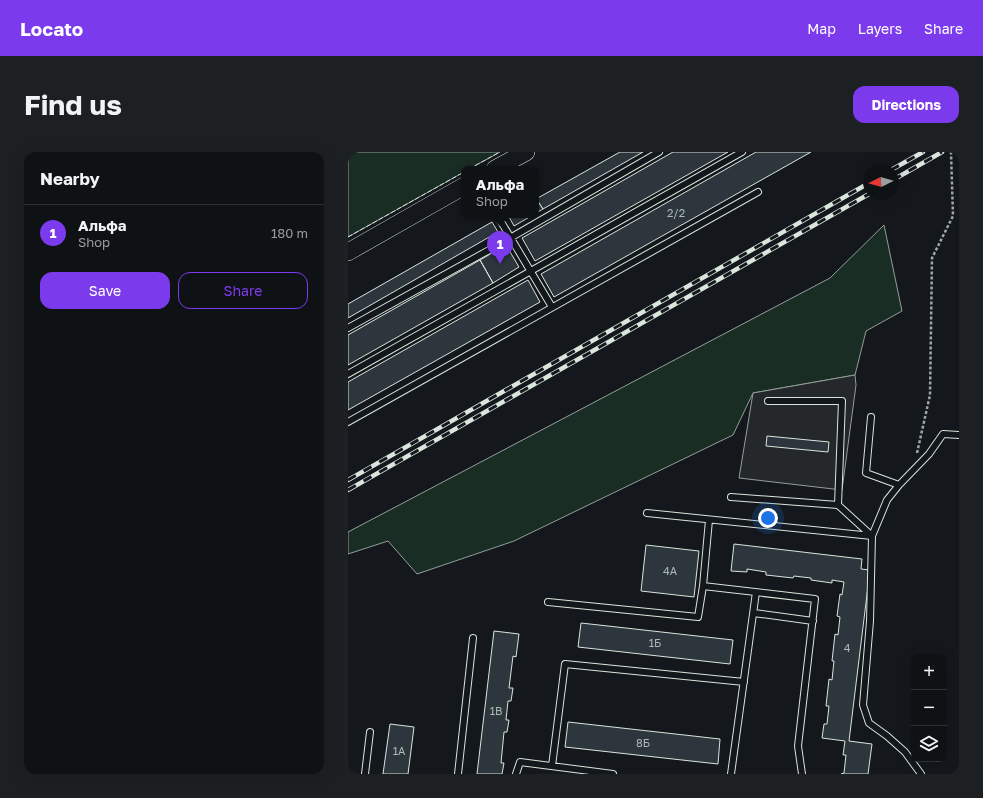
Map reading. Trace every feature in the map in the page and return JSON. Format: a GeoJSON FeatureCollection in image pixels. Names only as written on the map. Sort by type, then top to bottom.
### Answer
{"type":"FeatureCollection","features":[{"type":"Feature","properties":{"kind":"street"},"geometry":{"type":"LineString","coordinates":[[500,166],[526,152]]}},
{"type":"Feature","properties":{"kind":"street"},"geometry":{"type":"LineString","coordinates":[[348,252],[461,188]]}},
{"type":"Feature","properties":{"kind":"lane"},"geometry":{"type":"LineString","coordinates":[[348,328],[492,251],[510,236],[659,152]]}},
{"type":"Feature","properties":{"kind":"lane"},"geometry":{"type":"LineString","coordinates":[[348,374],[742,152]]}},
{"type":"Feature","properties":{"kind":"lane"},"geometry":{"type":"LineString","coordinates":[[348,422],[758,192]]}},
{"type":"Feature","properties":{"kind":"lane"},"geometry":{"type":"LineString","coordinates":[[499,218],[552,307]]}},
{"type":"Feature","properties":{"kind":"lane"},"geometry":{"type":"LineString","coordinates":[[768,401],[842,401],[838,505]]}},
{"type":"Feature","properties":{"kind":"lane"},"geometry":{"type":"LineString","coordinates":[[871,417],[866,473],[899,485]]}},
{"type":"Feature","properties":{"kind":"lane"},"geometry":{"type":"LineString","coordinates":[[921,774],[905,752],[887,736],[868,723],[863,705],[870,620],[872,536],[887,500],[899,485],[930,454],[943,434],[959,435]]}},
{"type":"Feature","properties":{"kind":"lane"},"geometry":{"type":"LineString","coordinates":[[731,496],[838,505],[872,536]]}},
{"type":"Feature","properties":{"kind":"lane"},"geometry":{"type":"LineString","coordinates":[[647,512],[709,520],[872,536]]}},
{"type":"Feature","properties":{"kind":"lane"},"geometry":{"type":"LineString","coordinates":[[548,602],[698,617],[703,586],[709,520]]}},
{"type":"Feature","properties":{"kind":"lane"},"geometry":{"type":"LineString","coordinates":[[703,586],[815,599],[798,746],[802,774]]}},
{"type":"Feature","properties":{"kind":"lane"},"geometry":{"type":"LineString","coordinates":[[731,774],[756,592]]}},
{"type":"Feature","properties":{"kind":"lane"},"geometry":{"type":"LineString","coordinates":[[754,613],[812,620]]}},
{"type":"Feature","properties":{"kind":"lane"},"geometry":{"type":"LineString","coordinates":[[458,774],[474,638]]}},
{"type":"Feature","properties":{"kind":"lane"},"geometry":{"type":"LineString","coordinates":[[552,766],[565,664],[744,682]]}},
{"type":"Feature","properties":{"kind":"lane"},"geometry":{"type":"LineString","coordinates":[[365,774],[370,732]]}},
{"type":"Feature","properties":{"kind":"lane"},"geometry":{"type":"LineString","coordinates":[[516,774],[520,762],[613,774]]}},
{"type":"Feature","properties":{"kind":"path"},"geometry":{"type":"LineString","coordinates":[[913,470],[930,395],[932,258],[953,216],[951,152]]}},
{"type":"Feature","properties":{"kind":"green space"},"geometry":{"type":"Polygon","coordinates":[[[348,152],[500,152],[474,166],[461,166],[461,174],[348,237],[348,152]]]}},
{"type":"Feature","properties":{"kind":"green space"},"geometry":{"type":"Polygon","coordinates":[[[884,225],[902,311],[866,331],[855,375],[753,393],[733,435],[514,541],[417,574],[388,541],[348,554],[348,532],[830,278],[884,225]]]}},
{"type":"Feature","properties":{"kind":"shaded area"},"geometry":{"type":"Polygon","coordinates":[[[855,375],[856,385],[842,490],[739,478],[753,393],[855,375]]]}},
{"type":"Feature","properties":{"kind":"building"},"geometry":{"type":"Polygon","coordinates":[[[620,152],[643,152],[543,209],[539,203],[539,197],[620,152]]]}},
{"type":"Feature","properties":{"kind":"building"},"geometry":{"type":"Polygon","coordinates":[[[673,152],[728,152],[535,261],[522,238],[673,152]]]}},
{"type":"Feature","properties":{"kind":"building"},"geometry":{"type":"Polygon","coordinates":[[[756,152],[811,152],[554,297],[541,274],[756,152]]]}},
{"type":"Feature","properties":{"kind":"building"},"geometry":{"type":"Polygon","coordinates":[[[539,203],[543,209],[539,211],[539,203]]]}},
{"type":"Feature","properties":{"kind":"building"},"geometry":{"type":"Polygon","coordinates":[[[510,218],[528,218],[514,226],[510,218]]]}},
{"type":"Feature","properties":{"kind":"building"},"geometry":{"type":"Polygon","coordinates":[[[492,222],[498,232],[348,318],[348,304],[492,222]]]}},
{"type":"Feature","properties":{"kind":"building"},"geometry":{"type":"Polygon","coordinates":[[[506,245],[519,267],[493,283],[480,260],[506,245]]]}},
{"type":"Feature","properties":{"kind":"building"},"geometry":{"type":"Polygon","coordinates":[[[480,260],[493,283],[348,365],[348,335],[480,260]]]}},
{"type":"Feature","properties":{"kind":"building"},"geometry":{"type":"Polygon","coordinates":[[[528,280],[540,302],[348,410],[348,382],[528,280]]]}},
{"type":"Feature","properties":{"kind":"building"},"geometry":{"type":"Polygon","coordinates":[[[767,436],[829,442],[828,452],[766,446],[767,436]]]}},
{"type":"Feature","properties":{"kind":"building"},"geometry":{"type":"Polygon","coordinates":[[[734,544],[862,559],[861,569],[870,570],[849,741],[872,744],[868,774],[841,774],[844,773],[846,755],[843,755],[845,741],[822,738],[824,724],[827,724],[829,706],[826,706],[829,679],[832,680],[834,661],[832,661],[835,634],[838,635],[840,617],[837,616],[840,594],[842,595],[844,582],[832,580],[832,583],[811,580],[811,578],[766,575],[766,572],[747,569],[747,572],[731,571],[734,544]]]}},
{"type":"Feature","properties":{"kind":"building"},"geometry":{"type":"Polygon","coordinates":[[[646,545],[699,551],[694,597],[641,591],[646,545]]]}},
{"type":"Feature","properties":{"kind":"building"},"geometry":{"type":"Polygon","coordinates":[[[581,623],[733,640],[730,664],[578,647],[581,623]]]}},
{"type":"Feature","properties":{"kind":"building"},"geometry":{"type":"Polygon","coordinates":[[[494,631],[519,634],[516,657],[513,656],[509,688],[513,688],[511,701],[508,701],[506,720],[509,720],[507,732],[504,732],[501,763],[504,763],[502,774],[477,774],[494,631]]]}},
{"type":"Feature","properties":{"kind":"building"},"geometry":{"type":"Polygon","coordinates":[[[568,722],[720,739],[718,764],[565,747],[568,722]]]}},
{"type":"Feature","properties":{"kind":"building"},"geometry":{"type":"Polygon","coordinates":[[[390,724],[414,727],[408,774],[383,774],[390,724]]]}},
{"type":"Feature","properties":{"kind":"railway"},"geometry":{"type":"LineString","coordinates":[[899,166],[923,152]]}},
{"type":"Feature","properties":{"kind":"railway"},"geometry":{"type":"LineString","coordinates":[[899,177],[942,152]]}},
{"type":"Feature","properties":{"kind":"railway"},"geometry":{"type":"LineString","coordinates":[[348,480],[863,186]]}},
{"type":"Feature","properties":{"kind":"railway"},"geometry":{"type":"LineString","coordinates":[[348,490],[863,197]]}},
{"type":"Feature","properties":{"kind":"fence"},"geometry":{"type":"LineString","coordinates":[[474,166],[500,152]]}},
{"type":"Feature","properties":{"kind":"fence"},"geometry":{"type":"LineString","coordinates":[[348,237],[461,174]]}},
{"type":"Feature","properties":{"kind":"place","name":"Альфа"},"geometry":{"type":"Point","coordinates":[500,264]}}]}
